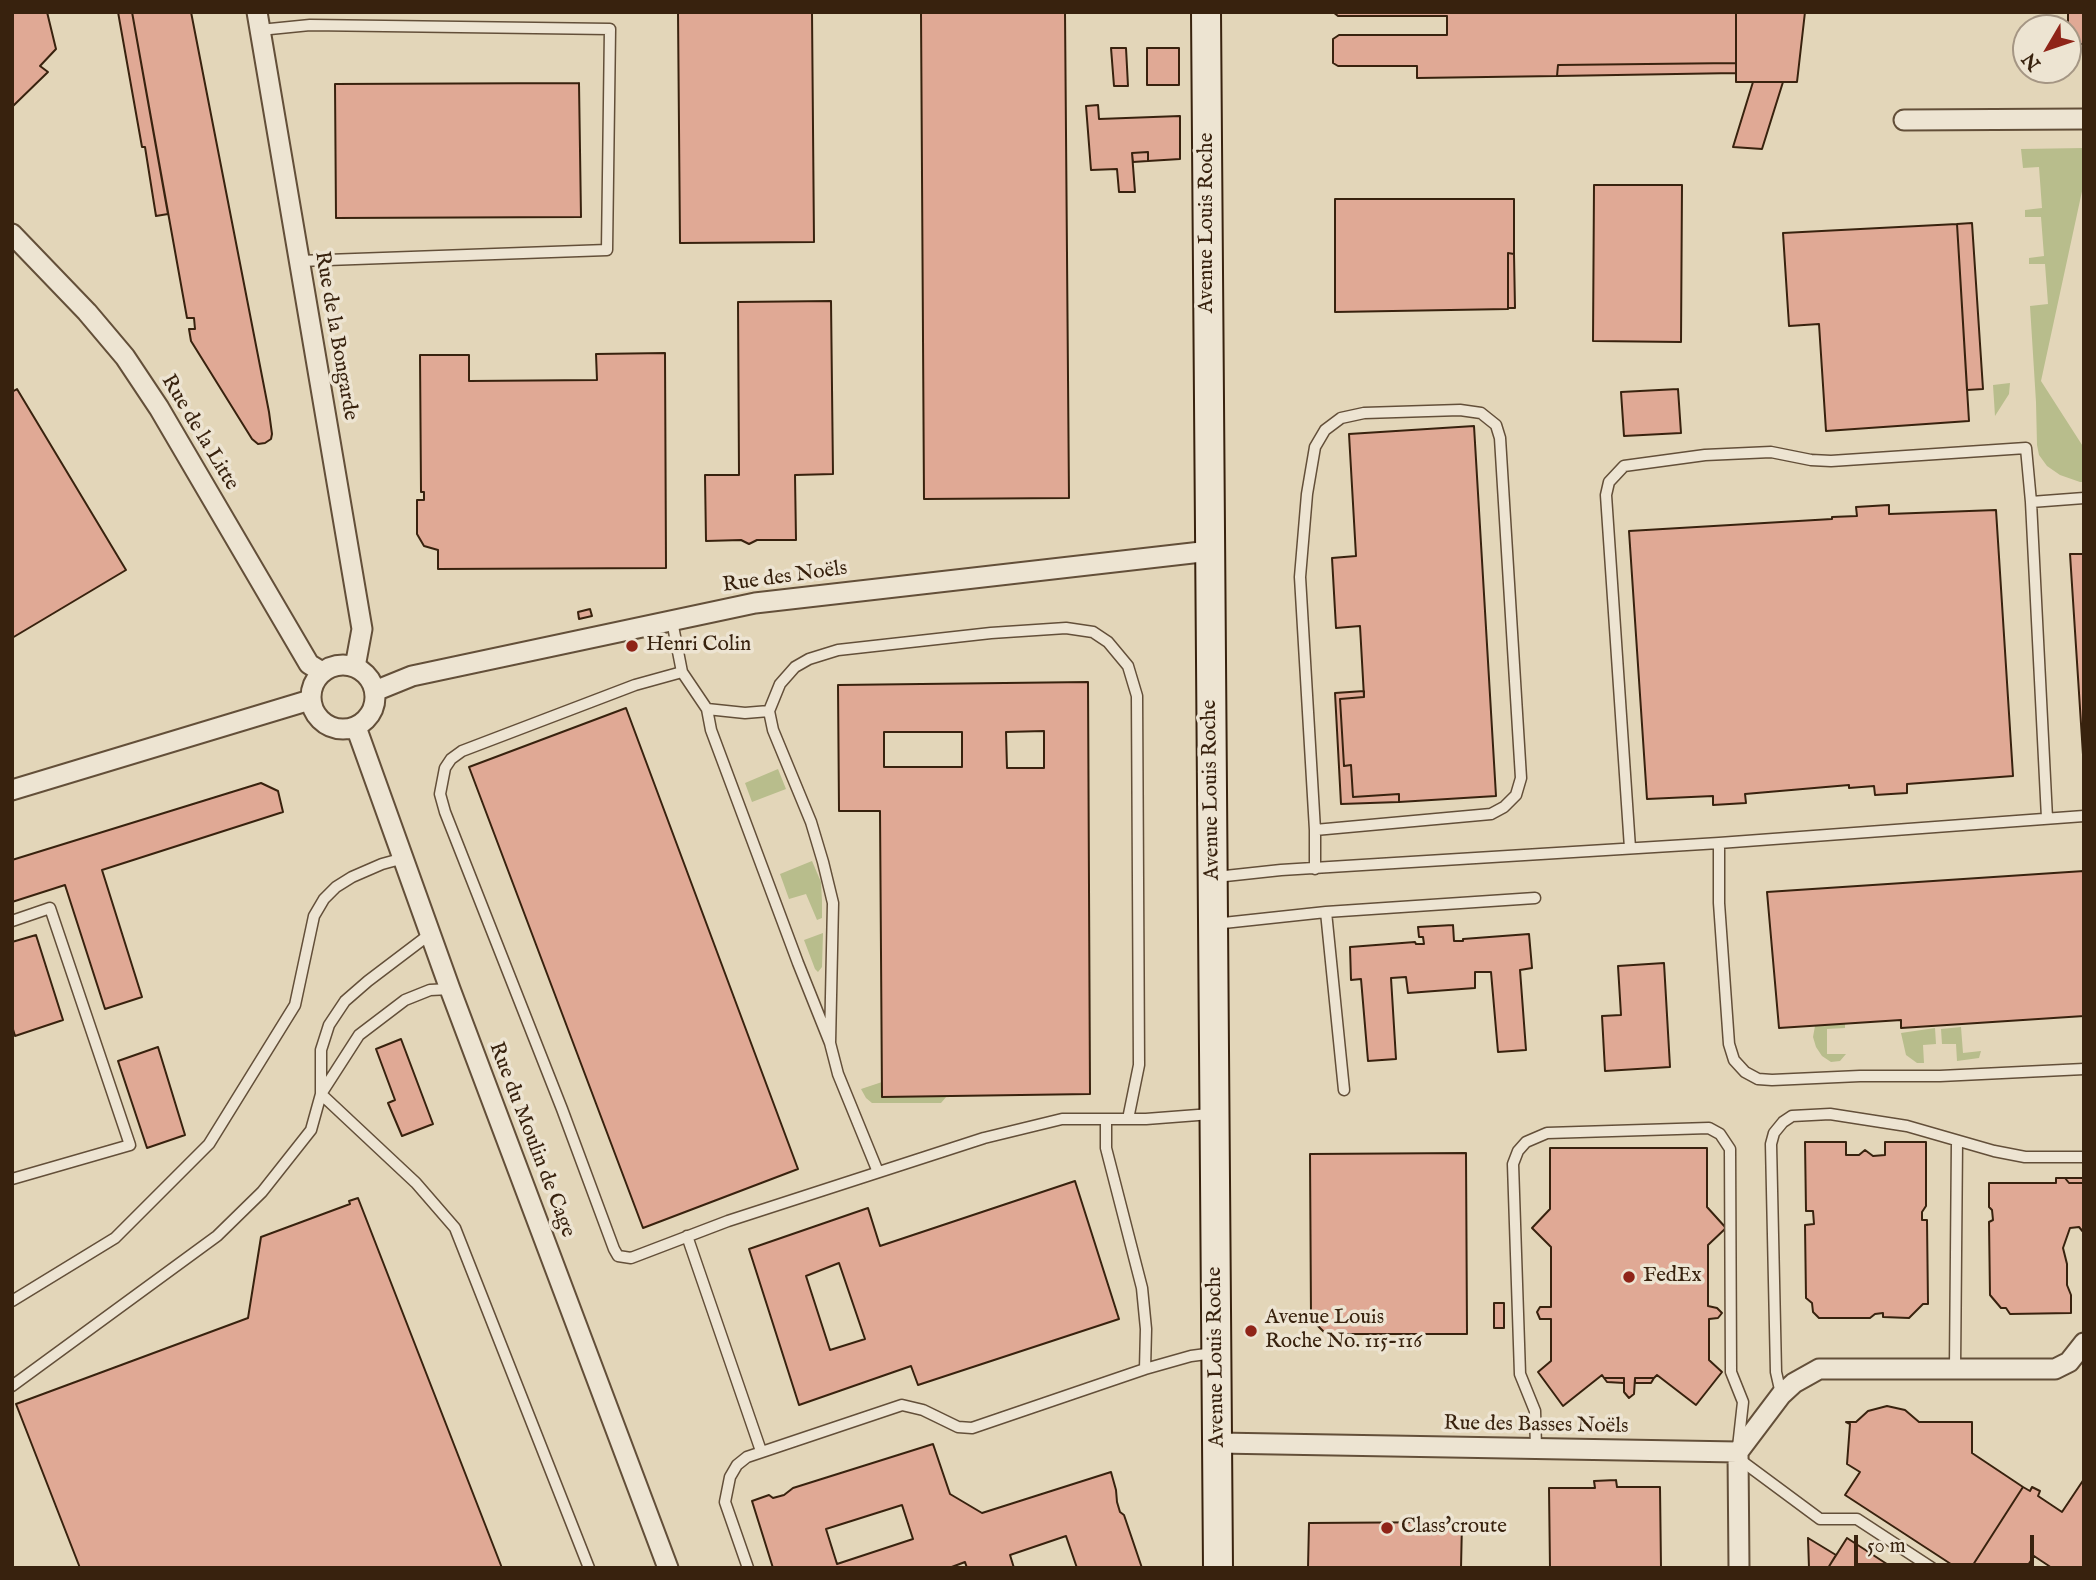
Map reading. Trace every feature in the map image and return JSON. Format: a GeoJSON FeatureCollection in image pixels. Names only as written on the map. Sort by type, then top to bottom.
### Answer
{"type":"FeatureCollection","features":[{"type":"Feature","properties":{"kind":"main road","name":"Avenue Louis Roche"},"geometry":{"type":"LineString","coordinates":[[1206,12],[1218,1568]]}},
{"type":"Feature","properties":{"kind":"street","name":"Rue de la Bongarde"},"geometry":{"type":"LineString","coordinates":[[259,21],[362,629],[355,667]]}},
{"type":"Feature","properties":{"kind":"street"},"geometry":{"type":"LineString","coordinates":[[1904,120],[2084,119]]}},
{"type":"Feature","properties":{"kind":"street","name":"Rue de la Litte"},"geometry":{"type":"LineString","coordinates":[[12,234],[125,357],[159,408],[309,664],[322,672]]}},
{"type":"Feature","properties":{"kind":"street","name":"Rue des Noëls"},"geometry":{"type":"LineString","coordinates":[[374,691],[412,676],[783,599],[1210,551]]}},
{"type":"Feature","properties":{"kind":"street"},"geometry":{"type":"LineString","coordinates":[[337,665],[355,667],[364,672],[371,681],[374,691],[372,712],[356,727],[336,729],[326,725],[313,710],[311,690],[322,672],[337,665]]}},
{"type":"Feature","properties":{"kind":"street"},"geometry":{"type":"LineString","coordinates":[[12,790],[310,700]]}},
{"type":"Feature","properties":{"kind":"street","name":"Rue du Moulin de Cage"},"geometry":{"type":"LineString","coordinates":[[356,727],[450,989],[668,1568]]}},
{"type":"Feature","properties":{"kind":"street"},"geometry":{"type":"LineString","coordinates":[[1739,1568],[1738,1455],[1781,1395],[1794,1383],[1819,1369],[2055,1369],[2069,1362],[2084,1343]]}},
{"type":"Feature","properties":{"kind":"street","name":"Rue des Basses Noëls"},"geometry":{"type":"LineString","coordinates":[[1218,1443],[1536,1448],[1738,1455]]}},
{"type":"Feature","properties":{"kind":"lane"},"geometry":{"type":"LineString","coordinates":[[259,21],[310,25],[610,29],[607,250],[299,261]]}},
{"type":"Feature","properties":{"kind":"lane"},"geometry":{"type":"LineString","coordinates":[[1315,830],[1491,814],[1504,807],[1516,795],[1521,778],[1500,438],[1496,425],[1481,413],[1364,413],[1341,418],[1325,430],[1315,447],[1307,494],[1300,578],[1315,869]]}},
{"type":"Feature","properties":{"kind":"lane"},"geometry":{"type":"LineString","coordinates":[[1630,848],[1606,495],[1609,482],[1624,466],[1705,455],[1771,452],[1831,461],[2026,448],[2048,818]]}},
{"type":"Feature","properties":{"kind":"lane"},"geometry":{"type":"LineString","coordinates":[[2031,502],[2084,498]]}},
{"type":"Feature","properties":{"kind":"lane"},"geometry":{"type":"LineString","coordinates":[[672,621],[682,672],[707,709],[716,743],[830,1042],[838,1074],[878,1172]]}},
{"type":"Feature","properties":{"kind":"lane"},"geometry":{"type":"LineString","coordinates":[[830,1042],[833,903],[811,822],[773,730],[769,710],[780,684],[795,667],[809,659],[838,650],[991,633],[1079,628],[1093,632],[1119,654],[1128,666],[1137,696],[1139,1065],[1128,1119]]}},
{"type":"Feature","properties":{"kind":"lane"},"geometry":{"type":"LineString","coordinates":[[682,672],[635,685],[462,751],[451,759],[445,768],[440,794],[618,1256],[631,1258],[687,1236],[878,1172],[984,1138],[1062,1119],[1128,1119],[1216,1114]]}},
{"type":"Feature","properties":{"kind":"lane"},"geometry":{"type":"LineString","coordinates":[[707,709],[745,713],[769,710]]}},
{"type":"Feature","properties":{"kind":"lane"},"geometry":{"type":"LineString","coordinates":[[1212,877],[2084,816]]}},
{"type":"Feature","properties":{"kind":"lane"},"geometry":{"type":"LineString","coordinates":[[1719,843],[1719,903],[1729,1044],[1734,1060],[1745,1072],[1758,1079],[1772,1080],[2084,1069]]}},
{"type":"Feature","properties":{"kind":"lane"},"geometry":{"type":"LineString","coordinates":[[12,1301],[115,1238],[209,1144],[295,1005],[314,916],[324,899],[352,877],[404,858]]}},
{"type":"Feature","properties":{"kind":"lane"},"geometry":{"type":"LineString","coordinates":[[1214,924],[1326,912],[1535,898]]}},
{"type":"Feature","properties":{"kind":"lane"},"geometry":{"type":"LineString","coordinates":[[12,921],[50,908],[130,1144],[12,1179]]}},
{"type":"Feature","properties":{"kind":"lane"},"geometry":{"type":"LineString","coordinates":[[1326,912],[1344,1090]]}},
{"type":"Feature","properties":{"kind":"lane"},"geometry":{"type":"LineString","coordinates":[[12,1386],[218,1236],[262,1192],[311,1130],[321,1094],[321,1050],[329,1026],[345,1001],[431,934]]}},
{"type":"Feature","properties":{"kind":"lane"},"geometry":{"type":"LineString","coordinates":[[321,1094],[359,1035],[371,1024],[405,1000],[430,990],[450,989]]}},
{"type":"Feature","properties":{"kind":"lane"},"geometry":{"type":"LineString","coordinates":[[321,1094],[416,1183],[455,1227],[589,1568]]}},
{"type":"Feature","properties":{"kind":"lane"},"geometry":{"type":"LineString","coordinates":[[1781,1395],[1776,1372],[1771,1144],[1774,1133],[1792,1116],[1830,1114],[1907,1126],[1994,1152],[2025,1157],[2084,1157]]}},
{"type":"Feature","properties":{"kind":"lane"},"geometry":{"type":"LineString","coordinates":[[1105,1119],[1106,1148],[1142,1288],[1146,1329],[1145,1368]]}},
{"type":"Feature","properties":{"kind":"lane"},"geometry":{"type":"LineString","coordinates":[[1536,1448],[1535,1411],[1520,1374],[1513,1164],[1518,1151],[1527,1142],[1546,1133],[1709,1128],[1720,1134],[1730,1149],[1731,1372],[1743,1402],[1738,1455],[1755,1473],[1820,1519],[1857,1519],[1932,1568]]}},
{"type":"Feature","properties":{"kind":"lane"},"geometry":{"type":"LineString","coordinates":[[1955,1368],[1958,1141]]}},
{"type":"Feature","properties":{"kind":"lane"},"geometry":{"type":"LineString","coordinates":[[687,1236],[761,1451]]}},
{"type":"Feature","properties":{"kind":"lane"},"geometry":{"type":"LineString","coordinates":[[748,1568],[728,1512],[726,1492],[737,1465],[747,1457],[902,1405],[923,1410],[958,1427],[972,1428],[1145,1368],[1191,1356],[1216,1353]]}},
{"type":"Feature","properties":{"kind":"green space"},"geometry":{"type":"Polygon","coordinates":[[[2084,148],[2084,182],[2041,381],[2084,448],[2084,482],[2080,482],[2060,475],[2047,466],[2039,455],[2037,445],[2030,306],[2048,304],[2045,264],[2029,264],[2029,258],[2044,256],[2041,217],[2025,217],[2025,210],[2042,208],[2039,167],[2023,168],[2021,149],[2084,148]]]}},
{"type":"Feature","properties":{"kind":"green space"},"geometry":{"type":"Polygon","coordinates":[[[2010,383],[2009,394],[1995,416],[1993,385],[2010,383]]]}},
{"type":"Feature","properties":{"kind":"green space"},"geometry":{"type":"Polygon","coordinates":[[[778,769],[786,789],[752,802],[745,783],[778,769]]]}},
{"type":"Feature","properties":{"kind":"green space"},"geometry":{"type":"Polygon","coordinates":[[[812,861],[821,882],[822,918],[817,920],[806,894],[789,899],[780,874],[812,861]]]}},
{"type":"Feature","properties":{"kind":"green space"},"geometry":{"type":"Polygon","coordinates":[[[823,933],[822,967],[818,972],[804,940],[823,933]]]}},
{"type":"Feature","properties":{"kind":"green space"},"geometry":{"type":"Polygon","coordinates":[[[1845,1024],[1845,1028],[1827,1029],[1827,1054],[1846,1054],[1840,1061],[1831,1062],[1822,1056],[1816,1047],[1813,1037],[1815,1026],[1845,1024]]]}},
{"type":"Feature","properties":{"kind":"green space"},"geometry":{"type":"Polygon","coordinates":[[[1961,1027],[1963,1053],[1981,1051],[1979,1058],[1957,1061],[1956,1044],[1942,1044],[1941,1029],[1961,1027]]]}},
{"type":"Feature","properties":{"kind":"green space"},"geometry":{"type":"Polygon","coordinates":[[[1935,1028],[1936,1044],[1923,1045],[1924,1063],[1917,1063],[1906,1055],[1901,1033],[1935,1028]]]}},
{"type":"Feature","properties":{"kind":"green space"},"geometry":{"type":"Polygon","coordinates":[[[882,1082],[947,1096],[941,1103],[872,1103],[861,1089],[882,1082]]]}},
{"type":"Feature","properties":{"kind":"building"},"geometry":{"type":"Polygon","coordinates":[[[12,12],[47,12],[56,49],[40,66],[48,72],[12,107],[12,12]]]}},
{"type":"Feature","properties":{"kind":"building"},"geometry":{"type":"Polygon","coordinates":[[[118,12],[132,12],[168,214],[156,216],[118,12]]]}},
{"type":"Feature","properties":{"kind":"building"},"geometry":{"type":"Polygon","coordinates":[[[132,12],[191,12],[269,412],[272,434],[271,439],[265,443],[258,444],[252,439],[191,341],[189,329],[195,329],[194,318],[187,318],[132,12]]]}},
{"type":"Feature","properties":{"kind":"building"},"geometry":{"type":"Polygon","coordinates":[[[678,12],[812,12],[814,242],[680,243],[678,12]]]}},
{"type":"Feature","properties":{"kind":"building"},"geometry":{"type":"Polygon","coordinates":[[[921,12],[1065,12],[1069,498],[924,499],[921,12]]]}},
{"type":"Feature","properties":{"kind":"building"},"geometry":{"type":"Polygon","coordinates":[[[1333,12],[1736,12],[1736,63],[1558,65],[1557,76],[1417,78],[1417,66],[1338,66],[1333,63],[1333,39],[1339,35],[1447,35],[1447,16],[1338,16],[1333,12]]]}},
{"type":"Feature","properties":{"kind":"building"},"geometry":{"type":"Polygon","coordinates":[[[1736,12],[1805,12],[1797,82],[1736,82],[1736,12]]]}},
{"type":"Feature","properties":{"kind":"building"},"geometry":{"type":"Polygon","coordinates":[[[2084,12],[2084,44],[2082,14],[2068,14],[2084,12]]]}},
{"type":"Feature","properties":{"kind":"building"},"geometry":{"type":"Polygon","coordinates":[[[1111,48],[1126,48],[1128,86],[1114,86],[1111,48]]]}},
{"type":"Feature","properties":{"kind":"building"},"geometry":{"type":"Polygon","coordinates":[[[1147,48],[1179,48],[1179,85],[1147,85],[1147,48]]]}},
{"type":"Feature","properties":{"kind":"building"},"geometry":{"type":"Polygon","coordinates":[[[1736,63],[1736,73],[1557,76],[1558,65],[1736,63]]]}},
{"type":"Feature","properties":{"kind":"building"},"geometry":{"type":"Polygon","coordinates":[[[1753,82],[1783,82],[1762,149],[1733,147],[1753,82]]]}},
{"type":"Feature","properties":{"kind":"building"},"geometry":{"type":"Polygon","coordinates":[[[579,83],[581,217],[336,218],[335,84],[579,83]]]}},
{"type":"Feature","properties":{"kind":"building"},"geometry":{"type":"Polygon","coordinates":[[[1098,105],[1099,119],[1180,116],[1180,159],[1148,161],[1148,152],[1132,153],[1135,192],[1119,192],[1117,169],[1091,170],[1086,106],[1098,105]]]}},
{"type":"Feature","properties":{"kind":"building"},"geometry":{"type":"Polygon","coordinates":[[[1148,152],[1148,161],[1133,162],[1132,153],[1148,152]]]}},
{"type":"Feature","properties":{"kind":"building"},"geometry":{"type":"Polygon","coordinates":[[[1594,185],[1682,185],[1681,342],[1593,341],[1594,185]]]}},
{"type":"Feature","properties":{"kind":"building"},"geometry":{"type":"Polygon","coordinates":[[[1335,199],[1514,199],[1514,254],[1508,253],[1508,309],[1335,312],[1335,199]]]}},
{"type":"Feature","properties":{"kind":"building"},"geometry":{"type":"Polygon","coordinates":[[[1972,223],[1983,389],[1967,390],[1957,224],[1972,223]]]}},
{"type":"Feature","properties":{"kind":"building"},"geometry":{"type":"Polygon","coordinates":[[[1957,224],[1969,421],[1826,431],[1819,324],[1789,326],[1783,233],[1957,224]]]}},
{"type":"Feature","properties":{"kind":"building"},"geometry":{"type":"Polygon","coordinates":[[[1508,253],[1514,254],[1515,308],[1508,308],[1508,253]]]}},
{"type":"Feature","properties":{"kind":"building"},"geometry":{"type":"Polygon","coordinates":[[[831,301],[833,474],[795,475],[796,540],[757,540],[749,544],[741,540],[706,541],[705,475],[739,475],[738,302],[831,301]]]}},
{"type":"Feature","properties":{"kind":"building"},"geometry":{"type":"Polygon","coordinates":[[[665,353],[666,568],[438,569],[438,550],[424,546],[417,534],[417,500],[424,500],[424,492],[421,492],[420,355],[469,355],[469,381],[597,380],[596,354],[665,353]]]}},
{"type":"Feature","properties":{"kind":"building"},"geometry":{"type":"Polygon","coordinates":[[[17,389],[126,570],[12,638],[12,392],[17,389]]]}},
{"type":"Feature","properties":{"kind":"building"},"geometry":{"type":"Polygon","coordinates":[[[1678,389],[1681,433],[1624,436],[1621,392],[1678,389]]]}},
{"type":"Feature","properties":{"kind":"building"},"geometry":{"type":"Polygon","coordinates":[[[1474,426],[1496,796],[1399,802],[1399,794],[1353,797],[1351,765],[1344,766],[1340,699],[1364,697],[1360,626],[1336,628],[1332,558],[1356,556],[1349,434],[1474,426]]]}},
{"type":"Feature","properties":{"kind":"building"},"geometry":{"type":"Polygon","coordinates":[[[1889,505],[1889,514],[1996,510],[2013,776],[1907,784],[1907,793],[1875,795],[1874,786],[1849,788],[1849,785],[1745,794],[1746,803],[1713,805],[1713,796],[1647,799],[1629,531],[1832,519],[1857,516],[1856,507],[1889,505]]]}},
{"type":"Feature","properties":{"kind":"building"},"geometry":{"type":"Polygon","coordinates":[[[2070,554],[2084,554],[2084,770],[2070,554]]]}},
{"type":"Feature","properties":{"kind":"building"},"geometry":{"type":"Polygon","coordinates":[[[590,609],[592,616],[579,619],[578,612],[590,609]]]}},
{"type":"Feature","properties":{"kind":"building"},"geometry":{"type":"Polygon","coordinates":[[[1088,682],[1090,1094],[882,1097],[880,811],[839,811],[838,685],[1088,682]],[[1044,731],[1006,732],[1007,768],[1044,768],[1044,731]],[[884,732],[884,767],[962,767],[962,732],[884,732]]]}},
{"type":"Feature","properties":{"kind":"building"},"geometry":{"type":"Polygon","coordinates":[[[1364,691],[1364,697],[1340,699],[1344,766],[1351,765],[1353,797],[1399,794],[1399,802],[1341,804],[1335,693],[1364,691]]]}},
{"type":"Feature","properties":{"kind":"building"},"geometry":{"type":"Polygon","coordinates":[[[626,708],[798,1169],[643,1228],[469,767],[626,708]]]}},
{"type":"Feature","properties":{"kind":"building"},"geometry":{"type":"Polygon","coordinates":[[[261,783],[278,791],[283,812],[102,870],[142,997],[105,1009],[65,885],[12,902],[12,860],[261,783]]]}},
{"type":"Feature","properties":{"kind":"building"},"geometry":{"type":"Polygon","coordinates":[[[2084,871],[2084,1016],[1901,1028],[1901,1020],[1779,1028],[1767,892],[2084,871]]]}},
{"type":"Feature","properties":{"kind":"building"},"geometry":{"type":"Polygon","coordinates":[[[1453,925],[1454,941],[1529,934],[1532,968],[1520,970],[1526,1050],[1498,1052],[1491,972],[1475,972],[1475,988],[1408,993],[1406,977],[1391,978],[1396,1059],[1368,1061],[1361,979],[1351,980],[1350,947],[1415,942],[1424,944],[1423,937],[1419,937],[1418,927],[1453,925]]]}},
{"type":"Feature","properties":{"kind":"building"},"geometry":{"type":"Polygon","coordinates":[[[36,935],[63,1020],[15,1036],[12,1026],[12,942],[36,935]]]}},
{"type":"Feature","properties":{"kind":"building"},"geometry":{"type":"Polygon","coordinates":[[[1664,963],[1670,1067],[1605,1071],[1602,1016],[1621,1015],[1618,966],[1664,963]]]}},
{"type":"Feature","properties":{"kind":"building"},"geometry":{"type":"Polygon","coordinates":[[[401,1039],[433,1124],[402,1136],[388,1103],[395,1100],[376,1049],[401,1039]]]}},
{"type":"Feature","properties":{"kind":"building"},"geometry":{"type":"Polygon","coordinates":[[[158,1047],[185,1135],[147,1148],[118,1061],[158,1047]]]}},
{"type":"Feature","properties":{"kind":"building"},"geometry":{"type":"Polygon","coordinates":[[[1805,1142],[1846,1142],[1846,1155],[1859,1155],[1865,1150],[1873,1156],[1885,1155],[1885,1142],[1926,1142],[1926,1206],[1922,1212],[1922,1220],[1927,1220],[1928,1304],[1923,1304],[1909,1318],[1883,1317],[1883,1313],[1870,1318],[1819,1318],[1813,1312],[1812,1303],[1806,1298],[1805,1225],[1814,1224],[1813,1211],[1806,1211],[1805,1142]]]}},
{"type":"Feature","properties":{"kind":"building","name":"FedEx"},"geometry":{"type":"Polygon","coordinates":[[[1550,1148],[1707,1148],[1707,1207],[1726,1228],[1708,1245],[1708,1306],[1717,1308],[1722,1313],[1718,1318],[1709,1319],[1709,1360],[1722,1372],[1696,1405],[1657,1375],[1654,1378],[1635,1378],[1634,1394],[1629,1398],[1624,1392],[1624,1378],[1604,1378],[1602,1375],[1563,1406],[1538,1372],[1551,1361],[1551,1319],[1540,1319],[1537,1312],[1540,1307],[1551,1307],[1551,1247],[1532,1228],[1550,1209],[1550,1148]]]}},
{"type":"Feature","properties":{"kind":"building"},"geometry":{"type":"Polygon","coordinates":[[[1466,1153],[1467,1334],[1326,1334],[1311,1319],[1310,1154],[1466,1153]]]}},
{"type":"Feature","properties":{"kind":"building"},"geometry":{"type":"Polygon","coordinates":[[[2056,1178],[2065,1178],[2069,1183],[2083,1183],[2084,1178],[2084,1233],[2079,1227],[2070,1228],[2063,1248],[2067,1264],[2067,1285],[2071,1295],[2071,1313],[2010,1314],[1990,1295],[1989,1222],[1993,1220],[1989,1207],[1989,1183],[2056,1183],[2056,1178]]]}},
{"type":"Feature","properties":{"kind":"building"},"geometry":{"type":"Polygon","coordinates":[[[2065,1178],[2083,1178],[2083,1183],[2069,1183],[2065,1178]]]}},
{"type":"Feature","properties":{"kind":"building"},"geometry":{"type":"Polygon","coordinates":[[[1075,1181],[1119,1319],[918,1385],[911,1366],[799,1405],[749,1249],[868,1208],[880,1246],[1075,1181]],[[839,1263],[806,1276],[830,1350],[865,1339],[839,1263]]]}},
{"type":"Feature","properties":{"kind":"building"},"geometry":{"type":"Polygon","coordinates":[[[358,1198],[502,1568],[80,1568],[16,1404],[248,1318],[261,1237],[350,1204],[349,1201],[358,1198]]]}},
{"type":"Feature","properties":{"kind":"building"},"geometry":{"type":"Polygon","coordinates":[[[1494,1303],[1504,1303],[1504,1328],[1494,1328],[1494,1303]]]}},
{"type":"Feature","properties":{"kind":"building"},"geometry":{"type":"Polygon","coordinates":[[[1604,1378],[1624,1378],[1624,1383],[1607,1382],[1604,1378]]]}},
{"type":"Feature","properties":{"kind":"building"},"geometry":{"type":"Polygon","coordinates":[[[1635,1378],[1654,1378],[1651,1383],[1635,1383],[1635,1378]]]}},
{"type":"Feature","properties":{"kind":"building"},"geometry":{"type":"Polygon","coordinates":[[[1887,1406],[1905,1410],[1919,1422],[1972,1422],[1972,1453],[2023,1487],[1971,1568],[1957,1568],[1845,1495],[1860,1472],[1847,1464],[1850,1424],[1846,1422],[1856,1422],[1868,1411],[1887,1406]]]}},
{"type":"Feature","properties":{"kind":"building"},"geometry":{"type":"Polygon","coordinates":[[[933,1444],[950,1494],[982,1513],[1111,1472],[1120,1512],[1124,1515],[1142,1568],[1077,1568],[1066,1536],[1010,1555],[1014,1568],[967,1568],[965,1562],[949,1568],[773,1568],[752,1501],[769,1495],[773,1498],[784,1495],[793,1488],[933,1444]],[[902,1505],[826,1529],[837,1564],[913,1539],[902,1505]]]}},
{"type":"Feature","properties":{"kind":"building"},"geometry":{"type":"Polygon","coordinates":[[[2084,1479],[2084,1568],[2052,1568],[2034,1556],[2026,1568],[1971,1568],[2023,1487],[2030,1491],[2032,1487],[2040,1491],[2038,1496],[2062,1512],[2084,1479]]]}},
{"type":"Feature","properties":{"kind":"building"},"geometry":{"type":"Polygon","coordinates":[[[1616,1480],[1617,1487],[1660,1487],[1661,1568],[1550,1568],[1549,1488],[1595,1488],[1594,1481],[1616,1480]]]}},
{"type":"Feature","properties":{"kind":"building"},"geometry":{"type":"Polygon","coordinates":[[[1462,1522],[1461,1568],[1308,1568],[1309,1523],[1462,1522]]]}},
{"type":"Feature","properties":{"kind":"building"},"geometry":{"type":"Polygon","coordinates":[[[1808,1538],[1836,1555],[1828,1568],[1809,1568],[1808,1538]]]}},
{"type":"Feature","properties":{"kind":"building"},"geometry":{"type":"Polygon","coordinates":[[[1847,1538],[1893,1568],[1828,1568],[1847,1538]]]}},
{"type":"Feature","properties":{"kind":"place","name":"Henri Colin"},"geometry":{"type":"Point","coordinates":[632,646]}},
{"type":"Feature","properties":{"kind":"place","name":"FedEx"},"geometry":{"type":"Point","coordinates":[1629,1277]}},
{"type":"Feature","properties":{"kind":"place","name":"Avenue Louis Roche No. 115-116"},"geometry":{"type":"Point","coordinates":[1251,1331]}},
{"type":"Feature","properties":{"kind":"place","name":"Class'croute"},"geometry":{"type":"Point","coordinates":[1387,1528]}}]}
